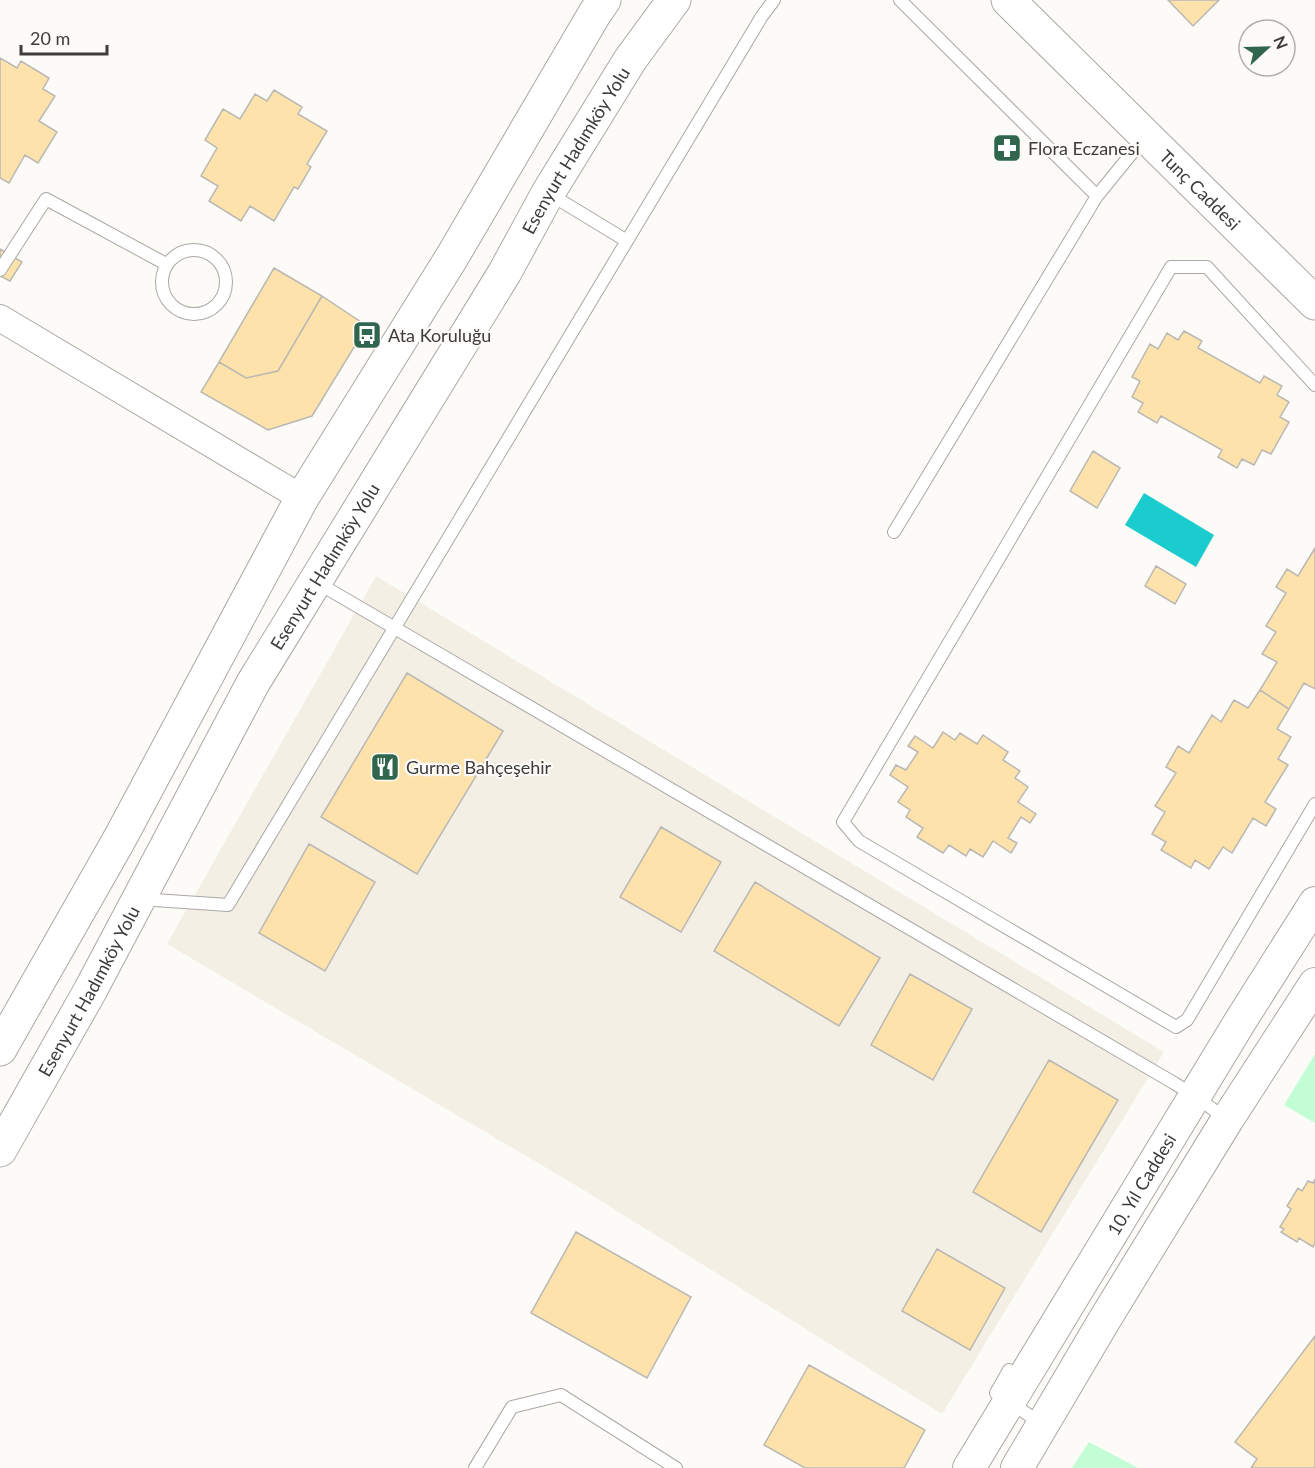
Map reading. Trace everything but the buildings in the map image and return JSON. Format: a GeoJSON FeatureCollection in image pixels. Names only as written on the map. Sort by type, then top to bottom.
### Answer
{"type":"FeatureCollection","features":[{"type":"Feature","properties":{"kind":"main road"},"geometry":{"type":"LineString","coordinates":[[0,1049],[119,840],[302,498],[452,257],[604,0]]}},
{"type":"Feature","properties":{"kind":"main road","name":"Esenyurt Hadımköy Yolu"},"geometry":{"type":"LineString","coordinates":[[0,1150],[90,991],[253,683],[505,272],[548,193],[630,60],[674,0]]}},
{"type":"Feature","properties":{"kind":"main road","name":"Tunç Caddesi"},"geometry":{"type":"LineString","coordinates":[[1008,0],[1315,303]]}},
{"type":"Feature","properties":{"kind":"street"},"geometry":{"type":"LineString","coordinates":[[0,318],[302,498]]}},
{"type":"Feature","properties":{"kind":"street","name":"10. Yıl Caddesi"},"geometry":{"type":"LineString","coordinates":[[969,1468],[1315,903]]}},
{"type":"Feature","properties":{"kind":"street"},"geometry":{"type":"LineString","coordinates":[[1017,1468],[1227,1120],[1315,984]]}},
{"type":"Feature","properties":{"kind":"lane"},"geometry":{"type":"LineString","coordinates":[[139,899],[228,904],[762,16],[774,0]]}},
{"type":"Feature","properties":{"kind":"lane"},"geometry":{"type":"LineString","coordinates":[[900,0],[1097,196]]}},
{"type":"Feature","properties":{"kind":"lane"},"geometry":{"type":"LineString","coordinates":[[894,532],[1097,196],[1146,135]]}},
{"type":"Feature","properties":{"kind":"lane"},"geometry":{"type":"LineString","coordinates":[[548,193],[627,241]]}},
{"type":"Feature","properties":{"kind":"lane"},"geometry":{"type":"LineString","coordinates":[[0,270],[46,199],[166,264]]}},
{"type":"Feature","properties":{"kind":"lane"},"geometry":{"type":"LineString","coordinates":[[193,249],[212,255],[219,262],[226,282],[225,292],[220,301],[212,309],[202,314],[180,311],[171,305],[164,296],[161,285],[166,264],[173,256],[193,249]]}},
{"type":"Feature","properties":{"kind":"lane"},"geometry":{"type":"LineString","coordinates":[[1315,385],[1207,267],[1171,267],[843,822],[859,841],[1176,1027],[1187,1020],[1315,804]]}},
{"type":"Feature","properties":{"kind":"lane"},"geometry":{"type":"LineString","coordinates":[[315,582],[1195,1096],[1227,1120]]}},
{"type":"Feature","properties":{"kind":"lane"},"geometry":{"type":"LineString","coordinates":[[1009,1370],[996,1393],[1042,1424]]}},
{"type":"Feature","properties":{"kind":"lane"},"geometry":{"type":"LineString","coordinates":[[475,1468],[512,1407],[561,1395],[676,1468]]}},
{"type":"Feature","properties":{"kind":"shaded area"},"geometry":{"type":"Polygon","coordinates":[[[376,576],[1164,1052],[942,1414],[582,1189],[167,944],[376,576]]]}},
{"type":"Feature","properties":{"kind":"green space"},"geometry":{"type":"Polygon","coordinates":[[[1315,1054],[1315,1123],[1284,1105],[1315,1054]]]}},
{"type":"Feature","properties":{"kind":"green space"},"geometry":{"type":"Polygon","coordinates":[[[1089,1442],[1138,1468],[1072,1468],[1089,1442]]]}},
{"type":"Feature","properties":{"kind":"water"},"geometry":{"type":"Polygon","coordinates":[[[1144,493],[1214,535],[1196,567],[1125,525],[1144,493]]]}},
{"type":"Feature","properties":{"kind":"place","name":"Flora Eczanesi"},"geometry":{"type":"Point","coordinates":[1007,148]}},
{"type":"Feature","properties":{"kind":"place","name":"Ata Koruluğu"},"geometry":{"type":"Point","coordinates":[367,335]}},
{"type":"Feature","properties":{"kind":"place","name":"Gurme Bahçeşehir"},"geometry":{"type":"Point","coordinates":[385,767]}}]}
